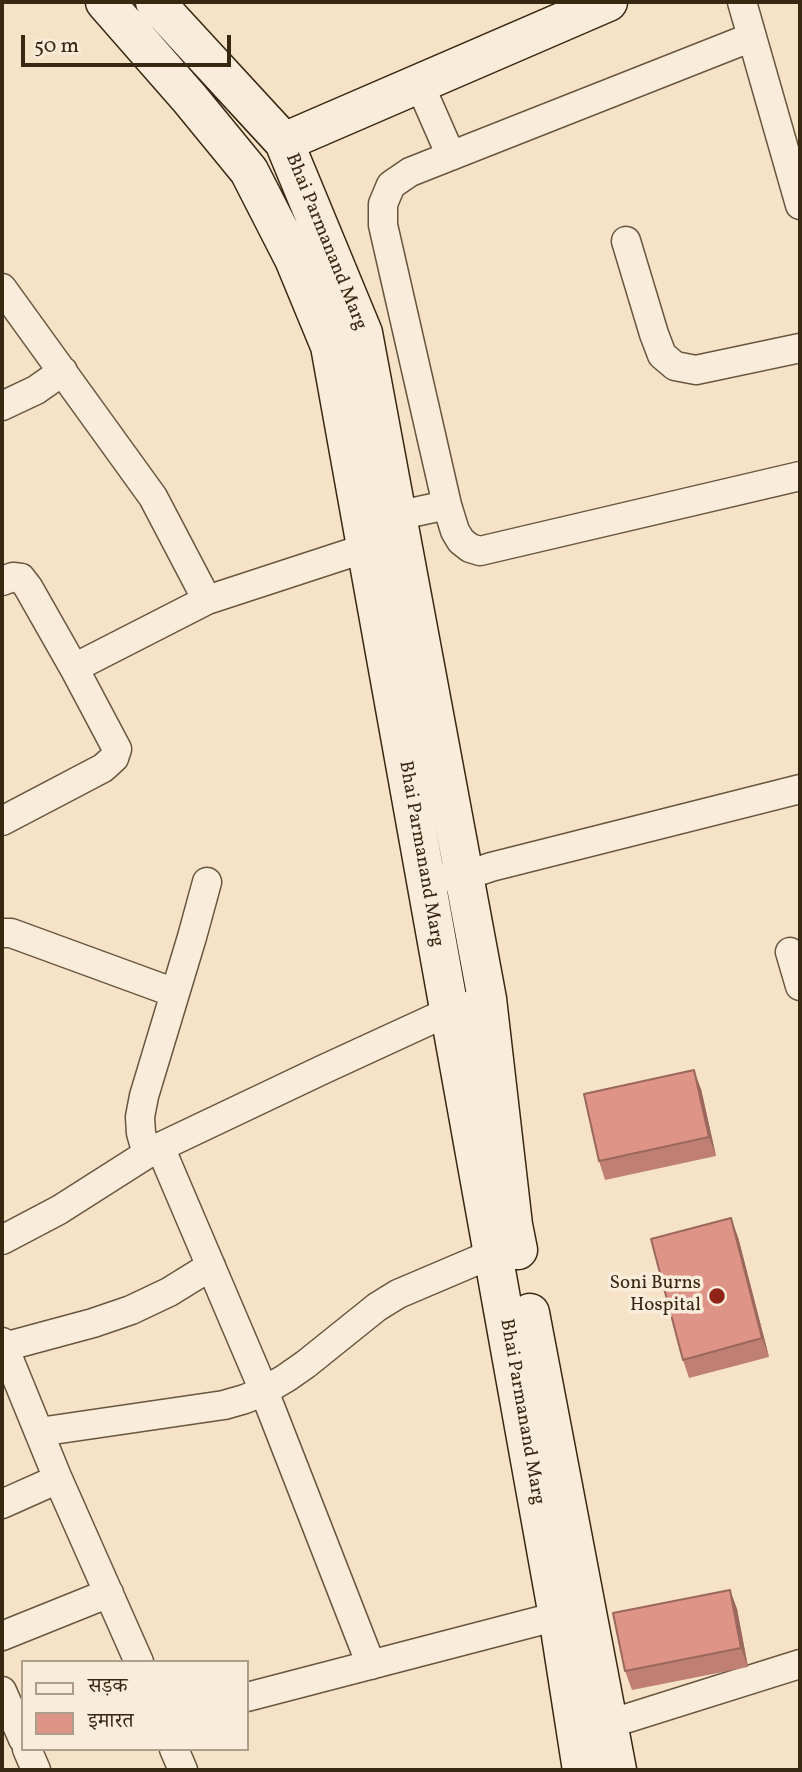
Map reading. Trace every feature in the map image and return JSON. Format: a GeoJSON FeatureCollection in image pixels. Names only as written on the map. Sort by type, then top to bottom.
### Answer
{"type":"FeatureCollection","features":[{"type":"Feature","properties":{"kind":"street","name":"Bhai Parmanand Marg"},"geometry":{"type":"LineString","coordinates":[[105,2],[190,99],[248,172],[294,258],[330,346],[558,1616],[592,1726],[617,1770]]}},
{"type":"Feature","properties":{"kind":"street","name":"Bhai Parmanand Marg"},"geometry":{"type":"LineString","coordinates":[[155,2],[284,142],[363,333],[487,999],[513,1224],[592,1726],[582,1770]]}},
{"type":"Feature","properties":{"kind":"street"},"geometry":{"type":"LineString","coordinates":[[284,142],[608,2]]}},
{"type":"Feature","properties":{"kind":"street"},"geometry":{"type":"LineString","coordinates":[[742,2],[798,188]]}},
{"type":"Feature","properties":{"kind":"street"},"geometry":{"type":"LineString","coordinates":[[752,37],[410,172],[391,185],[383,204],[383,225],[447,505],[455,531],[461,541],[470,548],[481,551],[800,476]]}},
{"type":"Feature","properties":{"kind":"street"},"geometry":{"type":"LineString","coordinates":[[419,83],[451,156]]}},
{"type":"Feature","properties":{"kind":"street"},"geometry":{"type":"LineString","coordinates":[[626,241],[658,345],[662,355],[675,366],[696,370],[800,348]]}},
{"type":"Feature","properties":{"kind":"street"},"geometry":{"type":"LineString","coordinates":[[2,288],[153,497],[207,600]]}},
{"type":"Feature","properties":{"kind":"street"},"geometry":{"type":"LineString","coordinates":[[2,406],[36,390],[63,371]]}},
{"type":"Feature","properties":{"kind":"street"},"geometry":{"type":"LineString","coordinates":[[396,516],[447,505]]}},
{"type":"Feature","properties":{"kind":"street"},"geometry":{"type":"LineString","coordinates":[[74,668],[207,600],[366,548]]}},
{"type":"Feature","properties":{"kind":"street"},"geometry":{"type":"LineString","coordinates":[[2,581],[13,577],[21,579],[28,587],[117,749],[114,758],[103,768],[2,821]]}},
{"type":"Feature","properties":{"kind":"street"},"geometry":{"type":"LineString","coordinates":[[424,878],[464,876],[800,789]]}},
{"type":"Feature","properties":{"kind":"street"},"geometry":{"type":"LineString","coordinates":[[207,882],[144,1096],[139,1117],[141,1133],[153,1150],[211,1265],[264,1391],[371,1665]]}},
{"type":"Feature","properties":{"kind":"street"},"geometry":{"type":"LineString","coordinates":[[2,933],[11,933],[175,993]]}},
{"type":"Feature","properties":{"kind":"street"},"geometry":{"type":"LineString","coordinates":[[790,952],[800,986]]}},
{"type":"Feature","properties":{"kind":"street"},"geometry":{"type":"LineString","coordinates":[[2,1240],[59,1210],[153,1150],[448,1012],[487,999]]}},
{"type":"Feature","properties":{"kind":"street"},"geometry":{"type":"LineString","coordinates":[[39,1433],[224,1405],[245,1399],[264,1391],[306,1364],[398,1294],[492,1254]]}},
{"type":"Feature","properties":{"kind":"street"},"geometry":{"type":"LineString","coordinates":[[138,1660],[5,1358],[131,1310],[169,1292],[211,1265]]}},
{"type":"Feature","properties":{"kind":"street"},"geometry":{"type":"LineString","coordinates":[[2,1504],[58,1479]]}},
{"type":"Feature","properties":{"kind":"street"},"geometry":{"type":"LineString","coordinates":[[2,1636],[109,1593]]}},
{"type":"Feature","properties":{"kind":"street"},"geometry":{"type":"LineString","coordinates":[[248,1697],[558,1616]]}},
{"type":"Feature","properties":{"kind":"street"},"geometry":{"type":"LineString","coordinates":[[592,1726],[800,1664]]}},
{"type":"Feature","properties":{"kind":"street"},"geometry":{"type":"LineString","coordinates":[[2,1690],[21,1734]]}},
{"type":"Feature","properties":{"kind":"street"},"geometry":{"type":"LineString","coordinates":[[28,1751],[36,1770]]}},
{"type":"Feature","properties":{"kind":"street"},"geometry":{"type":"LineString","coordinates":[[175,1751],[183,1770]]}},
{"type":"Feature","properties":{"kind":"building"},"geometry":{"type":"Polygon","coordinates":[[[694,1070],[709,1137],[599,1161],[584,1094],[694,1070]]]}},
{"type":"Feature","properties":{"kind":"building"},"geometry":{"type":"Polygon","coordinates":[[[731,1218],[762,1338],[683,1360],[651,1239],[731,1218]]]}},
{"type":"Feature","properties":{"kind":"building"},"geometry":{"type":"Polygon","coordinates":[[[730,1590],[741,1648],[625,1671],[613,1613],[730,1590]]]}},
{"type":"Feature","properties":{"kind":"place","name":"Soni Burns Hospital"},"geometry":{"type":"Point","coordinates":[717,1296]}}]}
